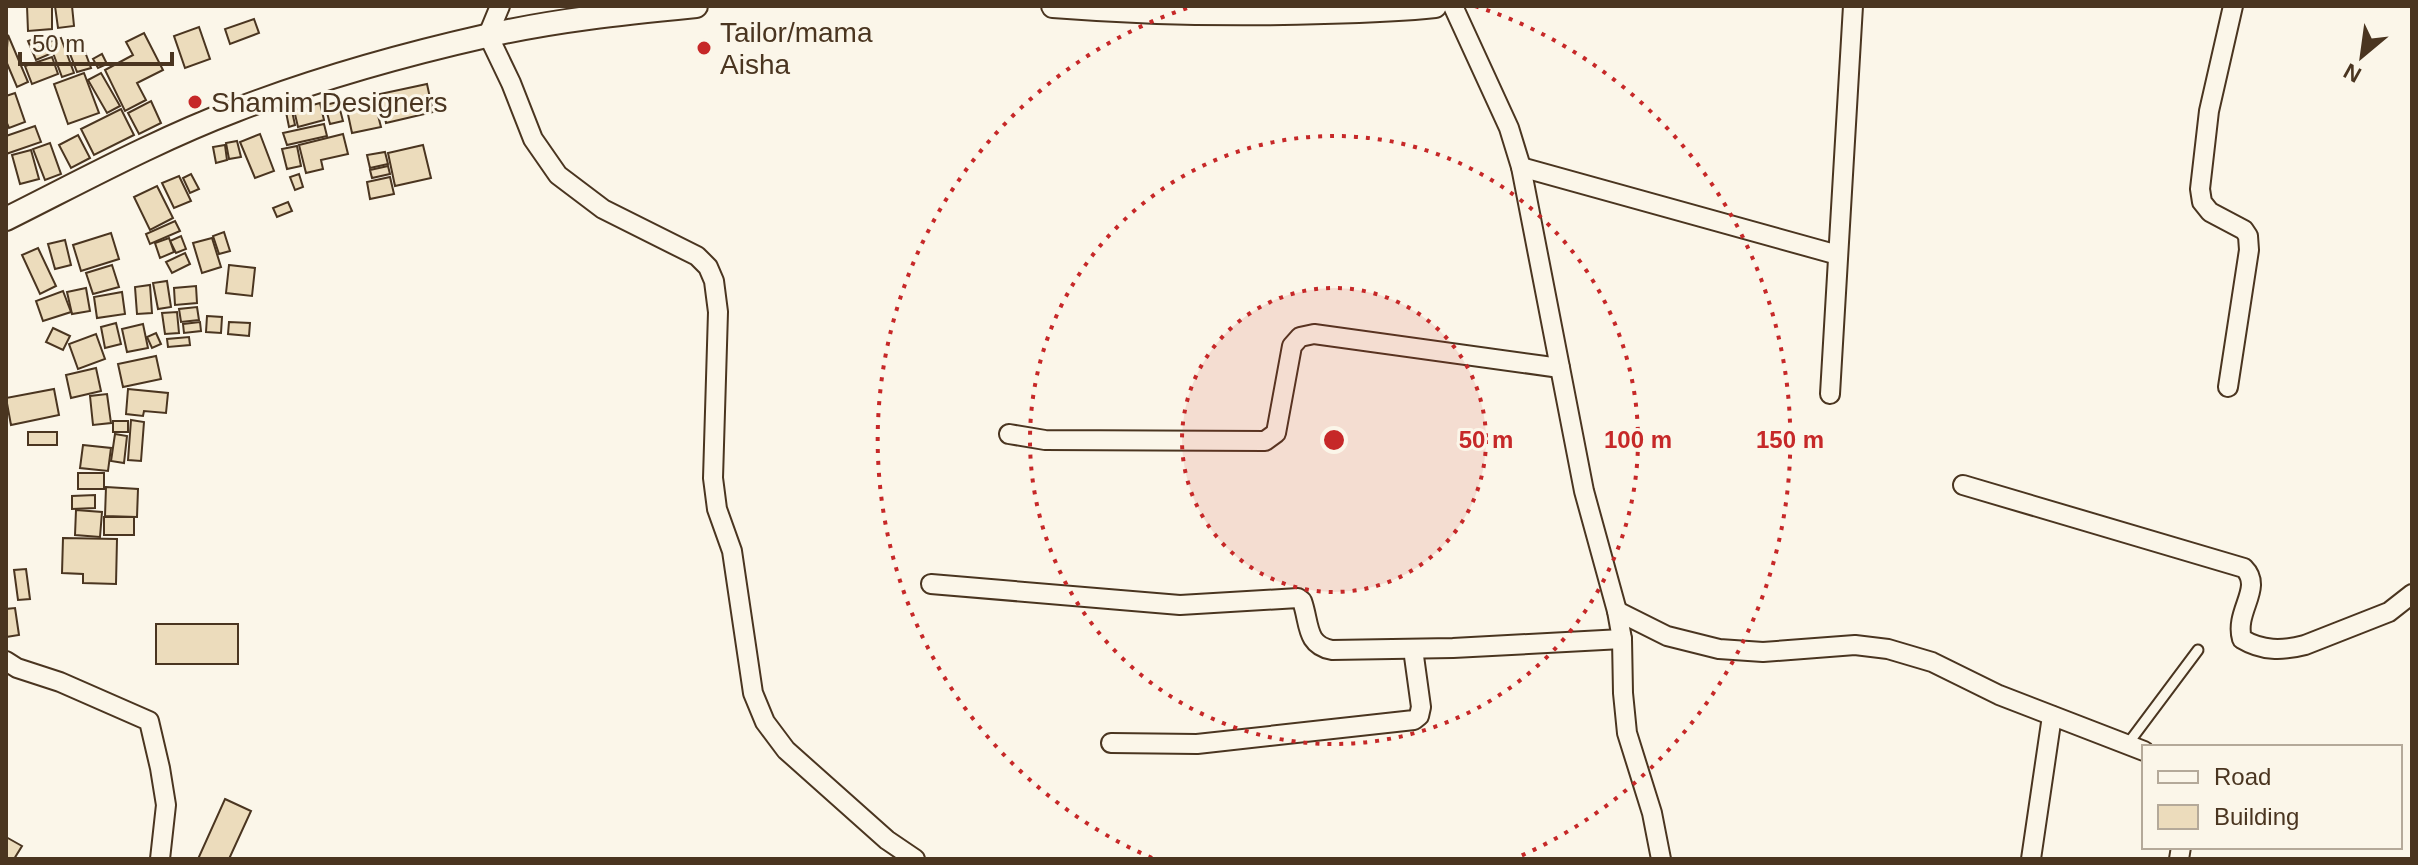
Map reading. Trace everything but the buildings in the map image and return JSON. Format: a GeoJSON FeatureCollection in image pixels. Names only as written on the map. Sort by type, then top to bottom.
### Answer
{"type":"FeatureCollection","features":[{"type":"Feature","properties":{"kind":"street"},"geometry":{"type":"LineString","coordinates":[[500,6],[488,35],[533,139],[558,175],[603,209],[697,256],[708,267],[714,281],[718,312],[713,478],[717,509],[732,551],[753,693],[765,722],[786,750],[887,840],[915,859]]}},
{"type":"Feature","properties":{"kind":"street"},"geometry":{"type":"LineString","coordinates":[[6,219],[114,164],[236,110],[343,74],[488,35],[615,14],[696,6]]}},
{"type":"Feature","properties":{"kind":"street"},"geometry":{"type":"LineString","coordinates":[[1053,6],[1248,15],[1435,6]]}},
{"type":"Feature","properties":{"kind":"street"},"geometry":{"type":"LineString","coordinates":[[1453,6],[1509,128],[1521,167],[1584,491],[1617,611],[1622,639],[1627,733],[1652,813],[1661,859]]}},
{"type":"Feature","properties":{"kind":"street"},"geometry":{"type":"LineString","coordinates":[[1830,394],[1853,6]]}},
{"type":"Feature","properties":{"kind":"street"},"geometry":{"type":"LineString","coordinates":[[2228,387],[2249,250],[2248,236],[2244,230],[2210,212],[2202,202],[2200,189],[2209,111],[2233,6]]}},
{"type":"Feature","properties":{"kind":"street"},"geometry":{"type":"LineString","coordinates":[[1521,167],[1838,255]]}},
{"type":"Feature","properties":{"kind":"street"},"geometry":{"type":"LineString","coordinates":[[1009,434],[1045,440],[1265,441],[1276,433],[1292,346],[1300,337],[1314,334],[1560,368]]}},
{"type":"Feature","properties":{"kind":"street"},"geometry":{"type":"LineString","coordinates":[[1963,485],[2244,568],[2252,577],[2239,629],[2242,639],[2259,647],[2276,650],[2305,645],[2389,612],[2412,594]]}},
{"type":"Feature","properties":{"kind":"street"},"geometry":{"type":"LineString","coordinates":[[931,584],[1180,605],[1298,598],[1302,601],[1314,642],[1320,648],[1332,650],[1622,639]]}},
{"type":"Feature","properties":{"kind":"street"},"geometry":{"type":"LineString","coordinates":[[1617,611],[1667,636],[1719,649],[1763,652],[1855,645],[1888,649],[1932,662],[1999,695],[2136,748]]}},
{"type":"Feature","properties":{"kind":"street"},"geometry":{"type":"LineString","coordinates":[[1111,743],[1197,744],[1414,720],[1419,716],[1421,707],[1413,649]]}},
{"type":"Feature","properties":{"kind":"street"},"geometry":{"type":"LineString","coordinates":[[6,661],[149,721],[166,805],[160,859]]}},
{"type":"Feature","properties":{"kind":"street"},"geometry":{"type":"LineString","coordinates":[[2031,859],[2052,716]]}},
{"type":"Feature","properties":{"kind":"lane"},"geometry":{"type":"LineString","coordinates":[[2136,748],[2198,650]]}},
{"type":"Feature","properties":{"kind":"place","name":"Tailor/mama Aisha"},"geometry":{"type":"Point","coordinates":[704,48]}},
{"type":"Feature","properties":{"kind":"place","name":"Shamim Designers"},"geometry":{"type":"Point","coordinates":[195,102]}}]}
